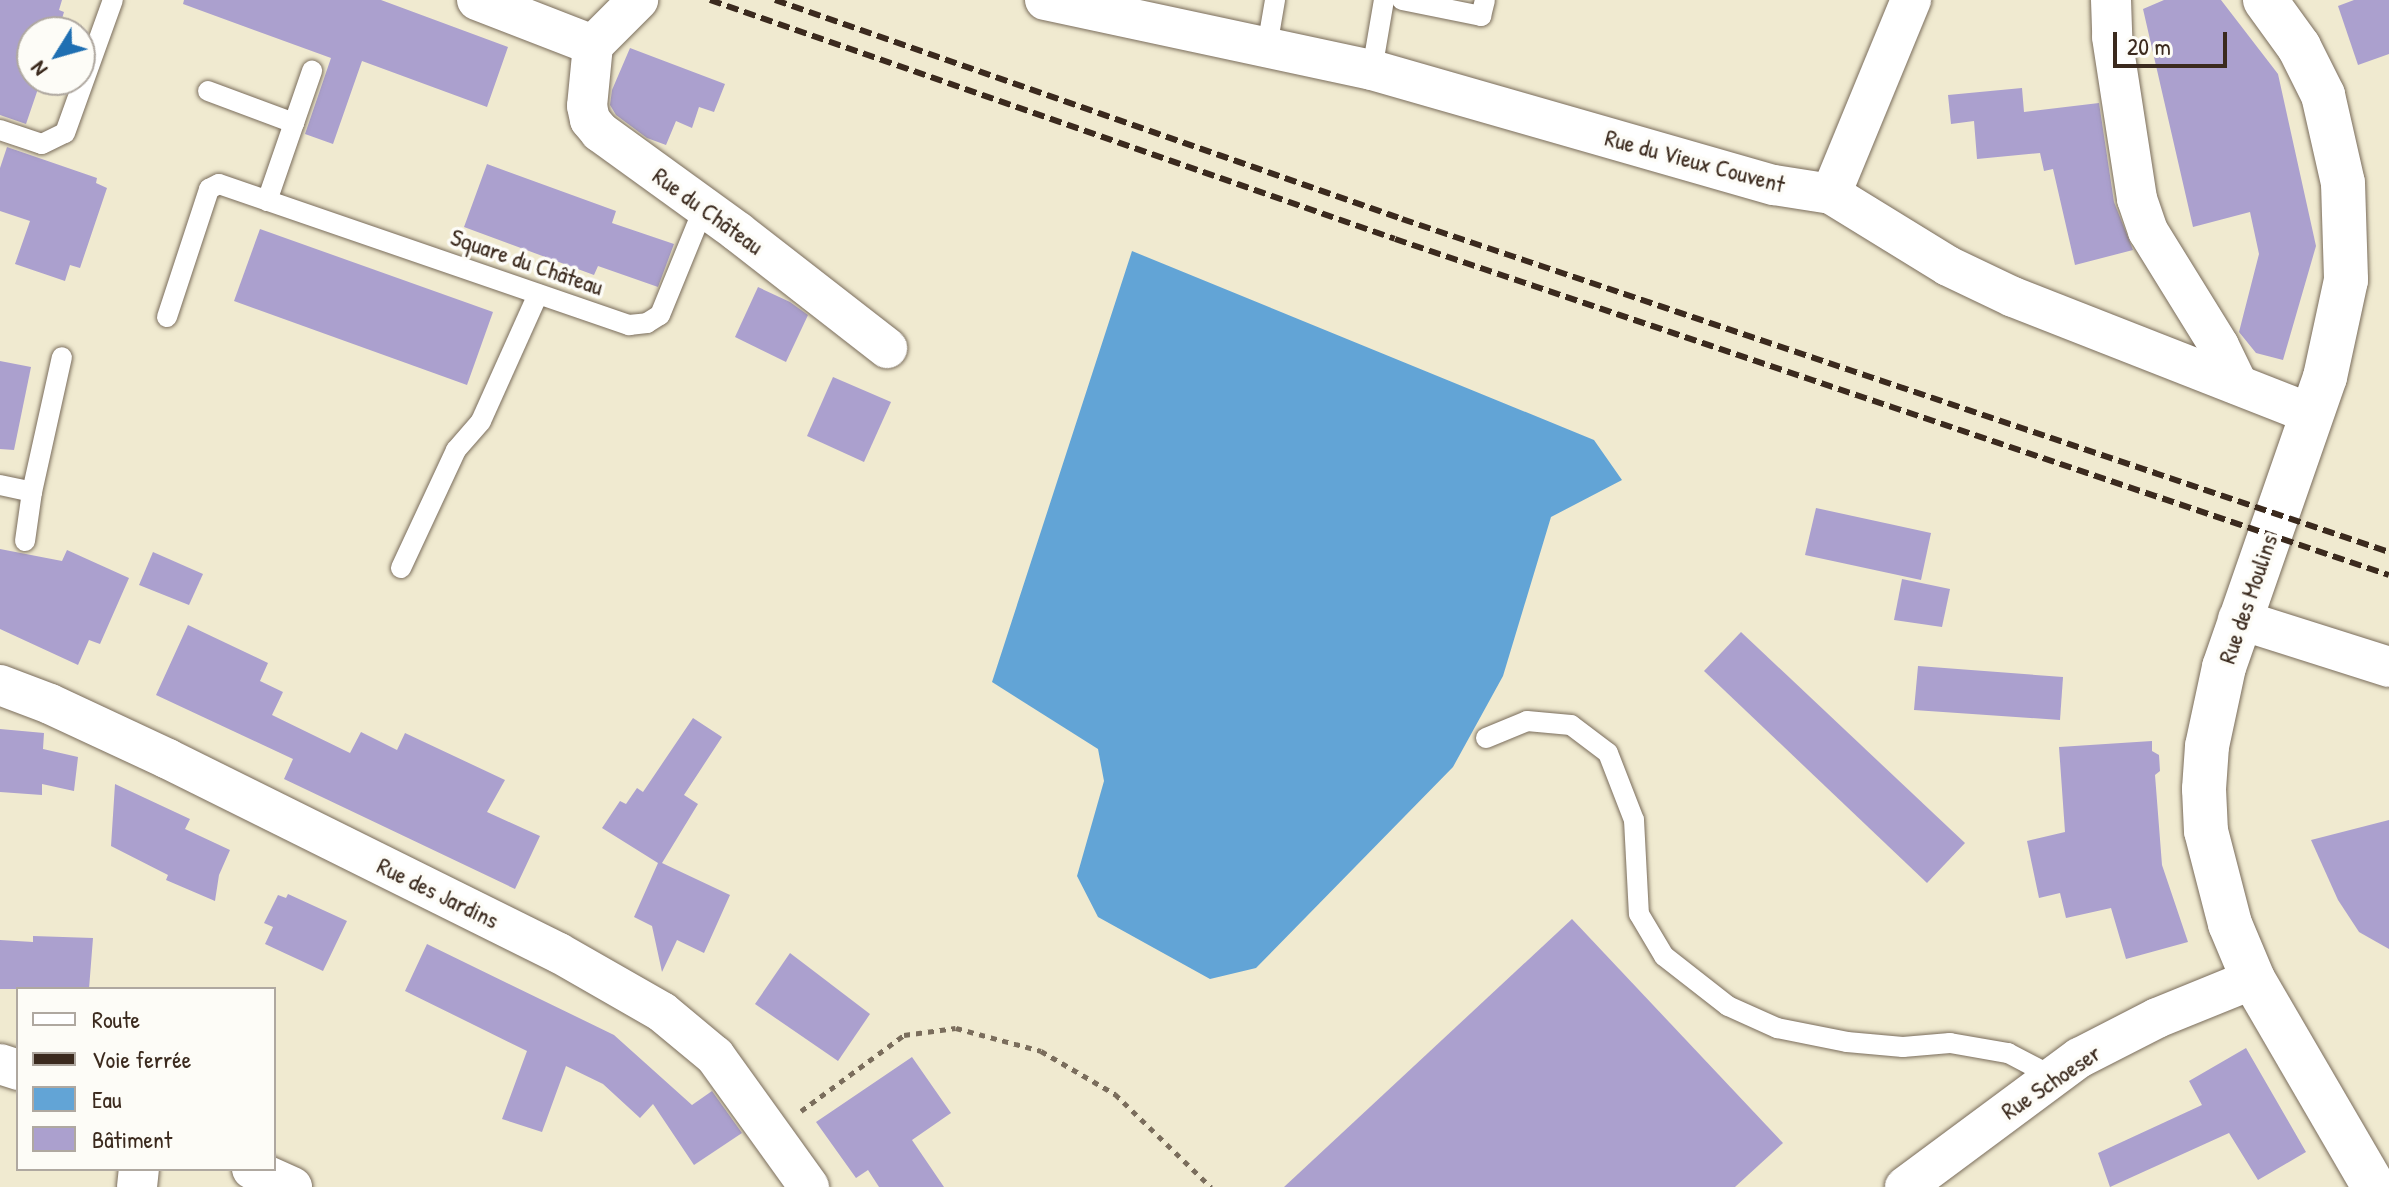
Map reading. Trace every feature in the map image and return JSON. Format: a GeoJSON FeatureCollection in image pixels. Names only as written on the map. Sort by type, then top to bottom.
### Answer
{"type":"FeatureCollection","features":[{"type":"Feature","properties":{"kind":"main road","name":"Rue des Moulins"},"geometry":{"type":"LineString","coordinates":[[2265,0],[2299,47],[2323,95],[2343,183],[2346,280],[2336,338],[2238,619],[2215,702],[2204,789],[2206,831],[2215,877],[2253,979],[2374,1187]]}},
{"type":"Feature","properties":{"kind":"street"},"geometry":{"type":"LineString","coordinates":[[477,0],[593,45],[638,0]]}},
{"type":"Feature","properties":{"kind":"street","name":"Rue du Vieux Couvent"},"geometry":{"type":"LineString","coordinates":[[1045,0],[1372,70],[1774,185],[1831,194],[1948,266],[2013,297],[2311,414]]}},
{"type":"Feature","properties":{"kind":"street"},"geometry":{"type":"LineString","coordinates":[[1831,194],[1911,0]]}},
{"type":"Feature","properties":{"kind":"street"},"geometry":{"type":"LineString","coordinates":[[2111,0],[2112,37],[2137,199],[2148,231],[2219,346],[2238,385]]}},
{"type":"Feature","properties":{"kind":"street","name":"Rue du Château"},"geometry":{"type":"LineString","coordinates":[[593,45],[587,106],[590,120],[600,132],[704,207],[887,348]]}},
{"type":"Feature","properties":{"kind":"street"},"geometry":{"type":"LineString","coordinates":[[2238,619],[2389,667]]}},
{"type":"Feature","properties":{"kind":"street","name":"Rue des Jardins"},"geometry":{"type":"LineString","coordinates":[[0,685],[50,704],[196,773],[559,953],[662,1012],[715,1056],[809,1187]]}},
{"type":"Feature","properties":{"kind":"street","name":"Rue Schoeser"},"geometry":{"type":"LineString","coordinates":[[1905,1187],[2079,1058],[2157,1018],[2253,979]]}},
{"type":"Feature","properties":{"kind":"street"},"geometry":{"type":"LineString","coordinates":[[256,1171],[292,1187]]}},
{"type":"Feature","properties":{"kind":"lane"},"geometry":{"type":"LineString","coordinates":[[0,130],[42,144],[65,133],[113,0]]}},
{"type":"Feature","properties":{"kind":"lane"},"geometry":{"type":"LineString","coordinates":[[1267,47],[1275,0]]}},
{"type":"Feature","properties":{"kind":"lane"},"geometry":{"type":"LineString","coordinates":[[1372,70],[1384,0]]}},
{"type":"Feature","properties":{"kind":"lane"},"geometry":{"type":"LineString","coordinates":[[1402,0],[1481,16],[1485,0]]}},
{"type":"Feature","properties":{"kind":"lane"},"geometry":{"type":"LineString","coordinates":[[267,201],[312,71]]}},
{"type":"Feature","properties":{"kind":"lane"},"geometry":{"type":"LineString","coordinates":[[208,91],[294,123]]}},
{"type":"Feature","properties":{"kind":"lane","name":"Square du Château"},"geometry":{"type":"LineString","coordinates":[[167,317],[209,189],[219,184],[629,325],[647,323],[660,315],[704,207]]}},
{"type":"Feature","properties":{"kind":"lane"},"geometry":{"type":"LineString","coordinates":[[401,568],[456,450],[481,421],[538,294]]}},
{"type":"Feature","properties":{"kind":"lane"},"geometry":{"type":"LineString","coordinates":[[25,541],[32,492],[62,357]]}},
{"type":"Feature","properties":{"kind":"lane"},"geometry":{"type":"LineString","coordinates":[[0,485],[32,492]]}},
{"type":"Feature","properties":{"kind":"lane"},"geometry":{"type":"LineString","coordinates":[[1486,738],[1527,721],[1571,725],[1608,753],[1634,820],[1639,914],[1664,956],[1728,1006],[1777,1028],[1847,1042],[1903,1047],[1950,1043],[2008,1053],[2054,1077]]}},
{"type":"Feature","properties":{"kind":"path"},"geometry":{"type":"LineString","coordinates":[[772,1133],[904,1035],[956,1028],[1041,1051],[1115,1094],[1211,1187]]}},
{"type":"Feature","properties":{"kind":"water"},"geometry":{"type":"Polygon","coordinates":[[[1132,251],[1594,440],[1622,480],[1551,517],[1503,676],[1453,767],[1256,968],[1210,979],[1098,917],[1077,876],[1104,781],[1098,749],[992,682],[1132,251]]]}},
{"type":"Feature","properties":{"kind":"building"},"geometry":{"type":"Polygon","coordinates":[[[0,0],[62,0],[59,10],[64,12],[63,16],[16,16],[16,96],[36,96],[26,124],[0,115],[0,0]]]}},
{"type":"Feature","properties":{"kind":"building"},"geometry":{"type":"Polygon","coordinates":[[[184,0],[381,0],[508,47],[487,107],[362,61],[333,144],[305,134],[331,58],[183,4],[184,0]]]}},
{"type":"Feature","properties":{"kind":"building"},"geometry":{"type":"Polygon","coordinates":[[[2164,0],[2221,0],[2278,74],[2316,246],[2283,360],[2256,353],[2239,332],[2259,254],[2250,212],[2193,227],[2143,9],[2164,0]]]}},
{"type":"Feature","properties":{"kind":"building"},"geometry":{"type":"Polygon","coordinates":[[[2354,0],[2389,0],[2389,54],[2358,65],[2338,6],[2354,0]]]}},
{"type":"Feature","properties":{"kind":"building"},"geometry":{"type":"Polygon","coordinates":[[[630,48],[725,84],[714,112],[699,107],[692,128],[676,121],[666,145],[647,138],[616,115],[610,105],[612,90],[630,48]]]}},
{"type":"Feature","properties":{"kind":"building"},"geometry":{"type":"Polygon","coordinates":[[[2022,88],[2024,112],[2099,103],[2114,202],[2133,250],[2075,265],[2053,169],[2044,171],[2040,153],[1977,159],[1974,121],[1951,124],[1948,95],[2022,88]]]}},
{"type":"Feature","properties":{"kind":"building"},"geometry":{"type":"Polygon","coordinates":[[[7,147],[97,178],[96,183],[107,188],[80,268],[70,265],[65,281],[15,264],[30,221],[0,211],[0,168],[7,147]]]}},
{"type":"Feature","properties":{"kind":"building"},"geometry":{"type":"Polygon","coordinates":[[[487,164],[616,211],[612,223],[674,244],[658,287],[598,266],[594,275],[464,227],[487,164]]]}},
{"type":"Feature","properties":{"kind":"building"},"geometry":{"type":"Polygon","coordinates":[[[260,229],[493,312],[467,385],[234,301],[260,229]]]}},
{"type":"Feature","properties":{"kind":"building"},"geometry":{"type":"Polygon","coordinates":[[[758,287],[790,302],[808,315],[786,362],[735,337],[758,287]]]}},
{"type":"Feature","properties":{"kind":"building"},"geometry":{"type":"Polygon","coordinates":[[[0,361],[31,367],[14,450],[0,449],[0,361]]]}},
{"type":"Feature","properties":{"kind":"building"},"geometry":{"type":"Polygon","coordinates":[[[833,377],[891,402],[864,462],[807,436],[833,377]]]}},
{"type":"Feature","properties":{"kind":"building"},"geometry":{"type":"Polygon","coordinates":[[[1816,508],[1931,533],[1921,580],[1805,555],[1816,508]]]}},
{"type":"Feature","properties":{"kind":"building"},"geometry":{"type":"Polygon","coordinates":[[[0,549],[62,561],[67,550],[129,578],[100,644],[89,640],[78,665],[0,629],[0,549]]]}},
{"type":"Feature","properties":{"kind":"building"},"geometry":{"type":"Polygon","coordinates":[[[153,552],[203,574],[189,605],[139,585],[153,552]]]}},
{"type":"Feature","properties":{"kind":"building"},"geometry":{"type":"Polygon","coordinates":[[[1902,579],[1950,589],[1942,627],[1894,620],[1902,579]]]}},
{"type":"Feature","properties":{"kind":"building"},"geometry":{"type":"Polygon","coordinates":[[[188,625],[268,663],[260,681],[283,692],[272,715],[350,753],[361,732],[397,750],[405,733],[505,780],[487,812],[540,836],[515,889],[284,779],[293,759],[156,695],[188,625]]]}},
{"type":"Feature","properties":{"kind":"building"},"geometry":{"type":"Polygon","coordinates":[[[1741,632],[1965,843],[1927,883],[1704,671],[1741,632]]]}},
{"type":"Feature","properties":{"kind":"building"},"geometry":{"type":"Polygon","coordinates":[[[1918,666],[2063,677],[2060,720],[1914,710],[1918,666]]]}},
{"type":"Feature","properties":{"kind":"building"},"geometry":{"type":"Polygon","coordinates":[[[693,718],[722,737],[684,795],[698,804],[662,863],[730,895],[704,953],[677,940],[662,972],[652,926],[634,917],[658,863],[602,828],[620,801],[626,804],[637,788],[643,792],[693,718]]]}},
{"type":"Feature","properties":{"kind":"building"},"geometry":{"type":"Polygon","coordinates":[[[0,729],[44,733],[43,749],[78,757],[74,791],[42,784],[42,795],[0,792],[0,729]]]}},
{"type":"Feature","properties":{"kind":"building"},"geometry":{"type":"Polygon","coordinates":[[[2152,741],[2152,751],[2159,755],[2160,771],[2155,775],[2162,865],[2188,942],[2126,959],[2111,908],[2066,918],[2060,893],[2039,898],[2027,841],[2065,832],[2059,747],[2152,741]]]}},
{"type":"Feature","properties":{"kind":"building"},"geometry":{"type":"Polygon","coordinates":[[[115,784],[190,819],[185,829],[230,850],[219,875],[215,901],[166,880],[168,875],[111,846],[115,784]]]}},
{"type":"Feature","properties":{"kind":"building"},"geometry":{"type":"Polygon","coordinates":[[[2389,820],[2389,949],[2359,932],[2338,900],[2311,840],[2389,820]]]}},
{"type":"Feature","properties":{"kind":"building"},"geometry":{"type":"Polygon","coordinates":[[[288,894],[347,921],[323,971],[265,944],[273,927],[264,923],[278,895],[286,898],[288,894]]]}},
{"type":"Feature","properties":{"kind":"building"},"geometry":{"type":"Polygon","coordinates":[[[1572,919],[1783,1143],[1735,1187],[1284,1187],[1572,919]]]}},
{"type":"Feature","properties":{"kind":"building"},"geometry":{"type":"Polygon","coordinates":[[[33,936],[93,938],[89,987],[0,989],[0,940],[33,942],[33,936]]]}},
{"type":"Feature","properties":{"kind":"building"},"geometry":{"type":"Polygon","coordinates":[[[427,944],[614,1035],[692,1105],[712,1091],[742,1133],[694,1165],[653,1104],[640,1118],[603,1084],[566,1066],[542,1132],[502,1119],[527,1051],[405,991],[427,944]]]}},
{"type":"Feature","properties":{"kind":"building"},"geometry":{"type":"Polygon","coordinates":[[[790,953],[870,1014],[838,1061],[755,1004],[790,953]]]}},
{"type":"Feature","properties":{"kind":"building"},"geometry":{"type":"Polygon","coordinates":[[[2246,1048],[2306,1152],[2258,1180],[2229,1133],[2110,1187],[2098,1153],[2202,1105],[2189,1081],[2246,1048]]]}},
{"type":"Feature","properties":{"kind":"building"},"geometry":{"type":"Polygon","coordinates":[[[912,1057],[951,1113],[912,1140],[944,1187],[879,1187],[868,1170],[856,1178],[816,1122],[912,1057]]]}},
{"type":"Feature","properties":{"kind":"railway"},"geometry":{"type":"LineString","coordinates":[[710,0],[1395,239],[2389,575]]}},
{"type":"Feature","properties":{"kind":"railway"},"geometry":{"type":"LineString","coordinates":[[775,0],[1402,219],[2389,552]]}}]}
